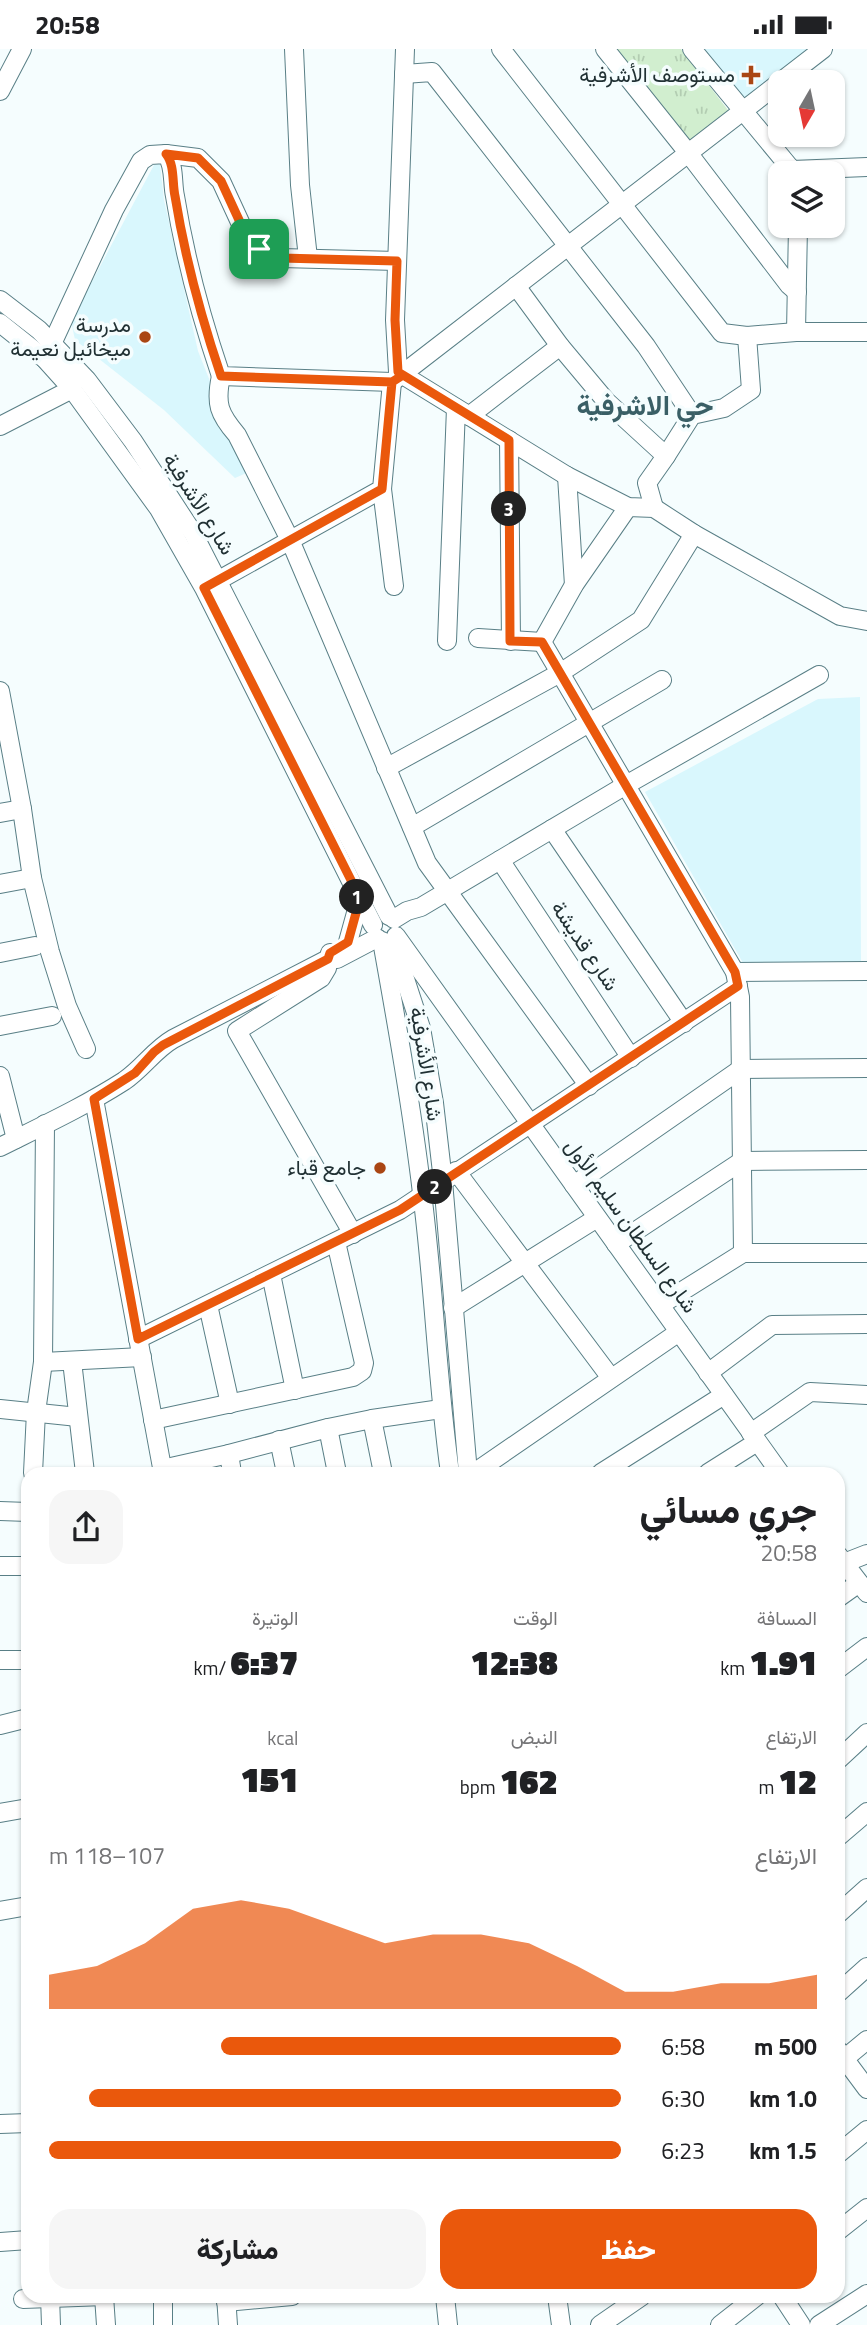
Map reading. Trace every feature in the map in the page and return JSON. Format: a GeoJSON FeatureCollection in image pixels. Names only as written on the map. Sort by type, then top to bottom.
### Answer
{"type":"FeatureCollection","features":[{"type":"Feature","properties":{"kind":"street"},"geometry":{"type":"LineString","coordinates":[[294,49],[300,185],[308,258]]}},
{"type":"Feature","properties":{"kind":"street"},"geometry":{"type":"LineString","coordinates":[[394,586],[382,489],[398,379],[395,320],[405,49]]}},
{"type":"Feature","properties":{"kind":"street"},"geometry":{"type":"LineString","coordinates":[[501,49],[722,333],[747,336],[796,332],[867,332]]}},
{"type":"Feature","properties":{"kind":"street"},"geometry":{"type":"LineString","coordinates":[[605,49],[797,292]]}},
{"type":"Feature","properties":{"kind":"street"},"geometry":{"type":"LineString","coordinates":[[692,49],[785,161]]}},
{"type":"Feature","properties":{"kind":"street"},"geometry":{"type":"LineString","coordinates":[[398,379],[823,49]]}},
{"type":"Feature","properties":{"kind":"street"},"geometry":{"type":"LineString","coordinates":[[0,91],[14,52]]}},
{"type":"Feature","properties":{"kind":"street"},"geometry":{"type":"LineString","coordinates":[[404,74],[432,72],[646,346],[692,415]]}},
{"type":"Feature","properties":{"kind":"street"},"geometry":{"type":"LineString","coordinates":[[166,154],[172,167],[174,193],[189,270],[203,325],[221,376],[217,395],[224,421],[237,435],[290,540],[427,863],[589,1086]]}},
{"type":"Feature","properties":{"kind":"street"},"geometry":{"type":"LineString","coordinates":[[48,351],[114,209],[141,161],[150,155],[198,158],[221,181],[245,233],[259,249],[281,258],[397,261]]}},
{"type":"Feature","properties":{"kind":"street"},"geometry":{"type":"LineString","coordinates":[[845,168],[867,167]]}},
{"type":"Feature","properties":{"kind":"street"},"geometry":{"type":"LineString","coordinates":[[796,332],[798,238]]}},
{"type":"Feature","properties":{"kind":"street"},"geometry":{"type":"LineString","coordinates":[[516,286],[560,347],[606,401],[666,456]]}},
{"type":"Feature","properties":{"kind":"street","name":"شارع الأشرفية"},"geometry":{"type":"LineString","coordinates":[[0,300],[39,330],[48,351],[72,389],[211,584],[386,931],[421,1028],[450,1176],[453,1308],[467,1467]]}},
{"type":"Feature","properties":{"kind":"street","name":"شارع الأشرفية"},"geometry":{"type":"LineString","coordinates":[[0,323],[48,351],[87,380],[133,441],[193,533],[211,584],[358,894],[386,931],[423,1195],[441,1409],[449,1467]]}},
{"type":"Feature","properties":{"kind":"street"},"geometry":{"type":"LineString","coordinates":[[654,508],[647,483],[692,415],[724,408],[751,390],[747,336]]}},
{"type":"Feature","properties":{"kind":"street"},"geometry":{"type":"LineString","coordinates":[[463,412],[560,347]]}},
{"type":"Feature","properties":{"kind":"street"},"geometry":{"type":"LineString","coordinates":[[221,376],[398,379],[463,412],[567,476],[628,507],[654,508],[694,534],[840,616],[867,621]]}},
{"type":"Feature","properties":{"kind":"street"},"geometry":{"type":"LineString","coordinates":[[0,426],[72,389]]}},
{"type":"Feature","properties":{"kind":"street"},"geometry":{"type":"LineString","coordinates":[[447,641],[463,412]]}},
{"type":"Feature","properties":{"kind":"street"},"geometry":{"type":"LineString","coordinates":[[509,440],[510,641]]}},
{"type":"Feature","properties":{"kind":"street"},"geometry":{"type":"LineString","coordinates":[[567,476],[574,585]]}},
{"type":"Feature","properties":{"kind":"street"},"geometry":{"type":"LineString","coordinates":[[211,584],[382,489]]}},
{"type":"Feature","properties":{"kind":"street"},"geometry":{"type":"LineString","coordinates":[[542,642],[574,585],[628,507]]}},
{"type":"Feature","properties":{"kind":"street"},"geometry":{"type":"LineString","coordinates":[[386,768],[560,673],[641,620],[694,534]]}},
{"type":"Feature","properties":{"kind":"street"},"geometry":{"type":"LineString","coordinates":[[478,638],[542,642]]}},
{"type":"Feature","properties":{"kind":"street"},"geometry":{"type":"LineString","coordinates":[[542,642],[737,979],[740,997],[743,1254]]}},
{"type":"Feature","properties":{"kind":"street"},"geometry":{"type":"LineString","coordinates":[[0,1076],[8,1143],[94,1099],[135,1073],[163,1045],[328,959],[338,959],[386,931],[407,911],[421,907],[449,891],[626,785],[819,675]]}},
{"type":"Feature","properties":{"kind":"street"},"geometry":{"type":"LineString","coordinates":[[412,827],[662,680]]}},
{"type":"Feature","properties":{"kind":"street"},"geometry":{"type":"LineString","coordinates":[[0,691],[32,878],[63,995],[86,1049]]}},
{"type":"Feature","properties":{"kind":"street"},"geometry":{"type":"LineString","coordinates":[[0,813],[22,809]]}},
{"type":"Feature","properties":{"kind":"street"},"geometry":{"type":"LineString","coordinates":[[552,829],[684,1023]]}},
{"type":"Feature","properties":{"kind":"street","name":"شارع قديشة"},"geometry":{"type":"LineString","coordinates":[[500,860],[631,1058]]}},
{"type":"Feature","properties":{"kind":"street"},"geometry":{"type":"LineString","coordinates":[[0,884],[32,878]]}},
{"type":"Feature","properties":{"kind":"street"},"geometry":{"type":"LineString","coordinates":[[348,942],[358,894]]}},
{"type":"Feature","properties":{"kind":"street"},"geometry":{"type":"LineString","coordinates":[[353,1234],[237,1031],[321,978],[327,968],[330,953],[348,942],[386,931]]}},
{"type":"Feature","properties":{"kind":"street","name":"شارع السلطان سليم الأول"},"geometry":{"type":"LineString","coordinates":[[386,931],[531,1125],[776,1467]]}},
{"type":"Feature","properties":{"kind":"street"},"geometry":{"type":"LineString","coordinates":[[0,953],[34,946]]}},
{"type":"Feature","properties":{"kind":"street"},"geometry":{"type":"LineString","coordinates":[[43,1362],[72,1361],[140,1348],[208,1305],[353,1234],[423,1195],[531,1125],[684,1023],[737,979],[867,971]]}},
{"type":"Feature","properties":{"kind":"street"},"geometry":{"type":"LineString","coordinates":[[0,1026],[52,1016]]}},
{"type":"Feature","properties":{"kind":"street"},"geometry":{"type":"LineString","coordinates":[[574,1185],[741,1069],[867,1068]]}},
{"type":"Feature","properties":{"kind":"street"},"geometry":{"type":"LineString","coordinates":[[94,1099],[161,1467]]}},
{"type":"Feature","properties":{"kind":"street"},"geometry":{"type":"LineString","coordinates":[[33,1467],[36,1412],[43,1362],[45,1124]]}},
{"type":"Feature","properties":{"kind":"street"},"geometry":{"type":"LineString","coordinates":[[616,1244],[742,1161],[867,1160]]}},
{"type":"Feature","properties":{"kind":"street"},"geometry":{"type":"LineString","coordinates":[[450,1176],[526,1262],[611,1378]]}},
{"type":"Feature","properties":{"kind":"street"},"geometry":{"type":"LineString","coordinates":[[453,1308],[597,1217]]}},
{"type":"Feature","properties":{"kind":"street"},"geometry":{"type":"LineString","coordinates":[[153,1420],[353,1377],[362,1371],[364,1363],[336,1243]]}},
{"type":"Feature","properties":{"kind":"street"},"geometry":{"type":"LineString","coordinates":[[660,1305],[743,1254],[867,1253]]}},
{"type":"Feature","properties":{"kind":"street"},"geometry":{"type":"LineString","coordinates":[[271,1274],[295,1390]]}},
{"type":"Feature","properties":{"kind":"street"},"geometry":{"type":"LineString","coordinates":[[208,1305],[230,1404]]}},
{"type":"Feature","properties":{"kind":"street"},"geometry":{"type":"LineString","coordinates":[[708,1373],[772,1325],[867,1324]]}},
{"type":"Feature","properties":{"kind":"street"},"geometry":{"type":"LineString","coordinates":[[483,1467],[679,1332]]}},
{"type":"Feature","properties":{"kind":"street"},"geometry":{"type":"LineString","coordinates":[[72,1361],[84,1467]]}},
{"type":"Feature","properties":{"kind":"street"},"geometry":{"type":"LineString","coordinates":[[716,1467],[810,1392],[867,1395]]}},
{"type":"Feature","properties":{"kind":"street"},"geometry":{"type":"LineString","coordinates":[[610,1467],[724,1395]]}},
{"type":"Feature","properties":{"kind":"street"},"geometry":{"type":"LineString","coordinates":[[0,1409],[78,1416]]}},
{"type":"Feature","properties":{"kind":"street"},"geometry":{"type":"LineString","coordinates":[[178,1467],[328,1428],[441,1409]]}},
{"type":"Feature","properties":{"kind":"street"},"geometry":{"type":"LineString","coordinates":[[372,1419],[382,1467]]}},
{"type":"Feature","properties":{"kind":"street"},"geometry":{"type":"LineString","coordinates":[[328,1428],[336,1467]]}},
{"type":"Feature","properties":{"kind":"street"},"geometry":{"type":"LineString","coordinates":[[279,1440],[284,1467]]}},
{"type":"Feature","properties":{"kind":"street"},"geometry":{"type":"LineString","coordinates":[[229,1454],[231,1467]]}},
{"type":"Feature","properties":{"kind":"street"},"geometry":{"type":"LineString","coordinates":[[0,1511],[21,1512]]}},
{"type":"Feature","properties":{"kind":"street"},"geometry":{"type":"LineString","coordinates":[[845,1558],[867,1554]]}},
{"type":"Feature","properties":{"kind":"street"},"geometry":{"type":"LineString","coordinates":[[845,1564],[863,1588],[845,1595]]}},
{"type":"Feature","properties":{"kind":"street"},"geometry":{"type":"LineString","coordinates":[[0,1566],[21,1566]]}},
{"type":"Feature","properties":{"kind":"street"},"geometry":{"type":"LineString","coordinates":[[845,1663],[867,1647]]}},
{"type":"Feature","properties":{"kind":"street"},"geometry":{"type":"LineString","coordinates":[[0,1660],[21,1660]]}},
{"type":"Feature","properties":{"kind":"street"},"geometry":{"type":"LineString","coordinates":[[0,1724],[21,1720]]}},
{"type":"Feature","properties":{"kind":"street"},"geometry":{"type":"LineString","coordinates":[[845,1753],[867,1733]]}},
{"type":"Feature","properties":{"kind":"street"},"geometry":{"type":"LineString","coordinates":[[0,1813],[21,1809]]}},
{"type":"Feature","properties":{"kind":"street"},"geometry":{"type":"LineString","coordinates":[[845,1831],[867,1812]]}},
{"type":"Feature","properties":{"kind":"street"},"geometry":{"type":"LineString","coordinates":[[845,1908],[867,1888]]}},
{"type":"Feature","properties":{"kind":"street"},"geometry":{"type":"LineString","coordinates":[[0,1911],[21,1907]]}},
{"type":"Feature","properties":{"kind":"street"},"geometry":{"type":"LineString","coordinates":[[845,1987],[867,1967]]}},
{"type":"Feature","properties":{"kind":"street"},"geometry":{"type":"LineString","coordinates":[[845,2054],[867,2040]]}},
{"type":"Feature","properties":{"kind":"street"},"geometry":{"type":"LineString","coordinates":[[845,2063],[867,2089]]}},
{"type":"Feature","properties":{"kind":"street"},"geometry":{"type":"LineString","coordinates":[[0,2124],[21,2123]]}},
{"type":"Feature","properties":{"kind":"street"},"geometry":{"type":"LineString","coordinates":[[845,2148],[867,2130]]}},
{"type":"Feature","properties":{"kind":"street"},"geometry":{"type":"LineString","coordinates":[[845,2226],[867,2209]]}},
{"type":"Feature","properties":{"kind":"street"},"geometry":{"type":"LineString","coordinates":[[0,2242],[21,2240]]}},
{"type":"Feature","properties":{"kind":"street"},"geometry":{"type":"LineString","coordinates":[[828,2323],[867,2294]]}},
{"type":"Feature","properties":{"kind":"street"},"geometry":{"type":"LineString","coordinates":[[50,2303],[51,2325]]}},
{"type":"Feature","properties":{"kind":"street"},"geometry":{"type":"LineString","coordinates":[[105,2303],[106,2325]]}},
{"type":"Feature","properties":{"kind":"street"},"geometry":{"type":"LineString","coordinates":[[163,2303],[163,2325]]}},
{"type":"Feature","properties":{"kind":"street"},"geometry":{"type":"LineString","coordinates":[[226,2303],[228,2325]]}},
{"type":"Feature","properties":{"kind":"street"},"geometry":{"type":"LineString","coordinates":[[446,2303],[448,2325]]}},
{"type":"Feature","properties":{"kind":"street"},"geometry":{"type":"LineString","coordinates":[[559,2303],[561,2325]]}},
{"type":"Feature","properties":{"kind":"street"},"geometry":{"type":"LineString","coordinates":[[600,2325],[632,2303]]}},
{"type":"Feature","properties":{"kind":"street"},"geometry":{"type":"LineString","coordinates":[[720,2325],[748,2303]]}},
{"type":"Feature","properties":{"kind":"street"},"geometry":{"type":"LineString","coordinates":[[787,2303],[801,2325]]}},
{"type":"Feature","properties":{"kind":"shaded area","name":"مستوصف الأشرفية"},"geometry":{"type":"Polygon","coordinates":[[[702,49],[815,49],[785,70],[768,70],[768,82],[743,100],[702,49]]]}},
{"type":"Feature","properties":{"kind":"shaded area"},"geometry":{"type":"Polygon","coordinates":[[[160,164],[164,200],[198,351],[223,414],[251,471],[235,478],[164,410],[75,340],[71,321],[154,165],[160,164]]]}},
{"type":"Feature","properties":{"kind":"shaded area"},"geometry":{"type":"Polygon","coordinates":[[[860,697],[861,961],[743,963],[645,792],[818,699],[860,697]]]}},
{"type":"Feature","properties":{"kind":"green space"},"geometry":{"type":"Polygon","coordinates":[[[612,49],[681,49],[731,114],[685,144],[612,49]]]}},
{"type":"Feature","properties":{"kind":"place","name":"مستوصف الأشرفية"},"geometry":{"type":"Point","coordinates":[751,75]}},
{"type":"Feature","properties":{"kind":"place","name":"مدرسة ميخائيل نعيمة"},"geometry":{"type":"Point","coordinates":[145,337]}},
{"type":"Feature","properties":{"kind":"place","name":"جامع قباء"},"geometry":{"type":"Point","coordinates":[380,1168]}},
{"type":"Feature","properties":{"kind":"district","name":"حي الاشرفية"},"geometry":{"type":"Point","coordinates":[645,405]}},
{"type":"Feature","properties":{"kind":"route"},"geometry":{"type":"LineString","coordinates":[[259,249],[245,233],[221,181],[198,158],[166,154],[172,167],[174,193],[189,270],[203,325],[221,376],[392,382],[403,375],[509,440],[510,641],[542,642],[735,972],[738,986],[400,1210],[138,1339],[94,1099],[135,1073],[154,1052],[173,1039],[328,959],[330,953],[348,942],[357,904],[358,894],[204,588],[382,489],[392,382],[403,375],[398,372],[395,320],[397,261],[281,258],[259,249]]}}]}
